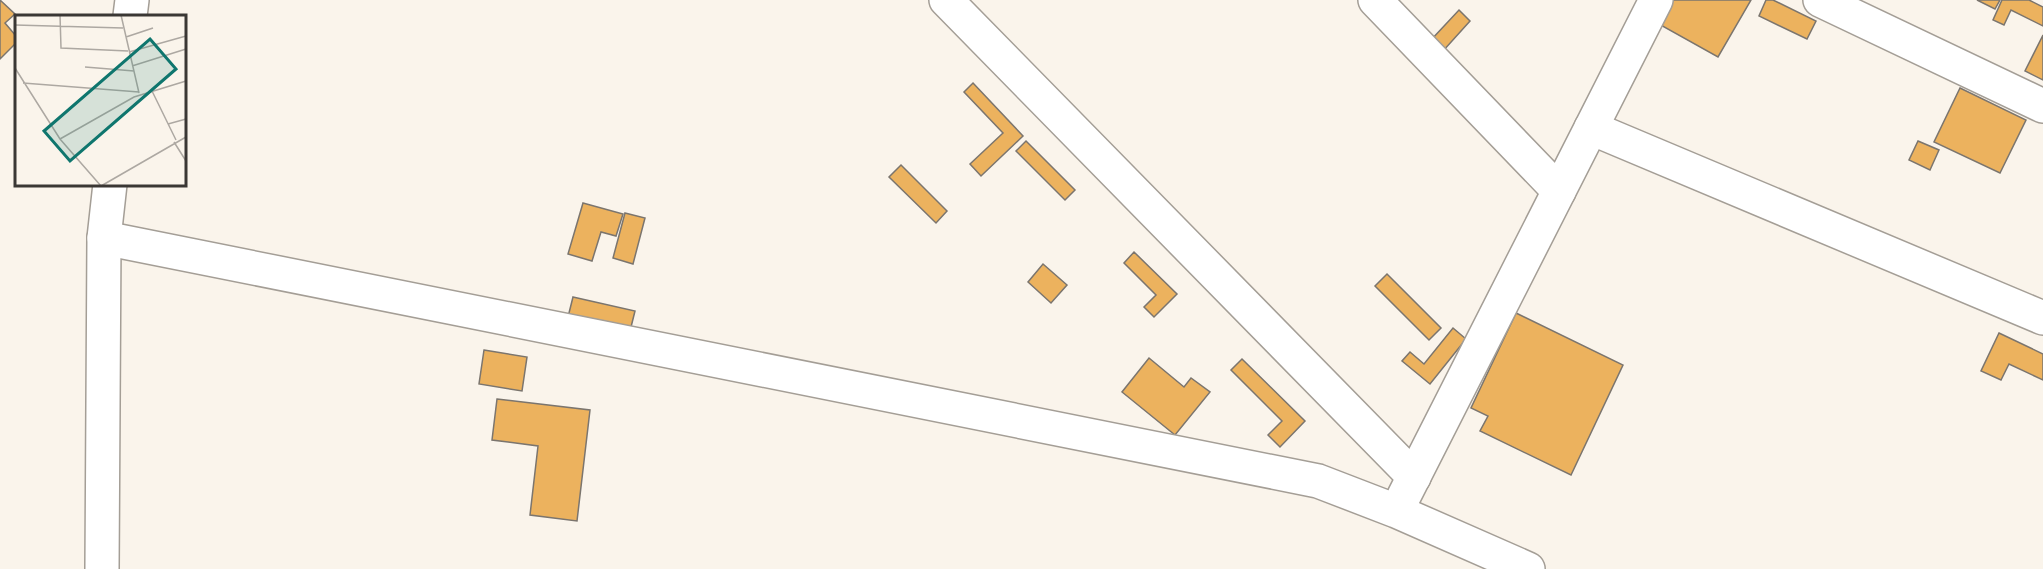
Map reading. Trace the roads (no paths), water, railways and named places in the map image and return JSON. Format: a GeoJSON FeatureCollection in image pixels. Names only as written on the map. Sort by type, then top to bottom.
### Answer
{"type":"FeatureCollection","features":[{"type":"Feature","properties":{"kind":"street"},"geometry":{"type":"LineString","coordinates":[[130,15],[132,0]]}},
{"type":"Feature","properties":{"kind":"street"},"geometry":{"type":"LineString","coordinates":[[946,0],[1414,477]]}},
{"type":"Feature","properties":{"kind":"street"},"geometry":{"type":"LineString","coordinates":[[1375,0],[1559,191]]}},
{"type":"Feature","properties":{"kind":"street"},"geometry":{"type":"LineString","coordinates":[[1396,511],[1656,0]]}},
{"type":"Feature","properties":{"kind":"street"},"geometry":{"type":"LineString","coordinates":[[1820,0],[2043,106]]}},
{"type":"Feature","properties":{"kind":"street"},"geometry":{"type":"LineString","coordinates":[[1591,128],[2043,318]]}},
{"type":"Feature","properties":{"kind":"street"},"geometry":{"type":"LineString","coordinates":[[102,569],[104,237],[110,186]]}},
{"type":"Feature","properties":{"kind":"street"},"geometry":{"type":"LineString","coordinates":[[104,237],[1318,481],[1396,511],[1528,569]]}}]}
